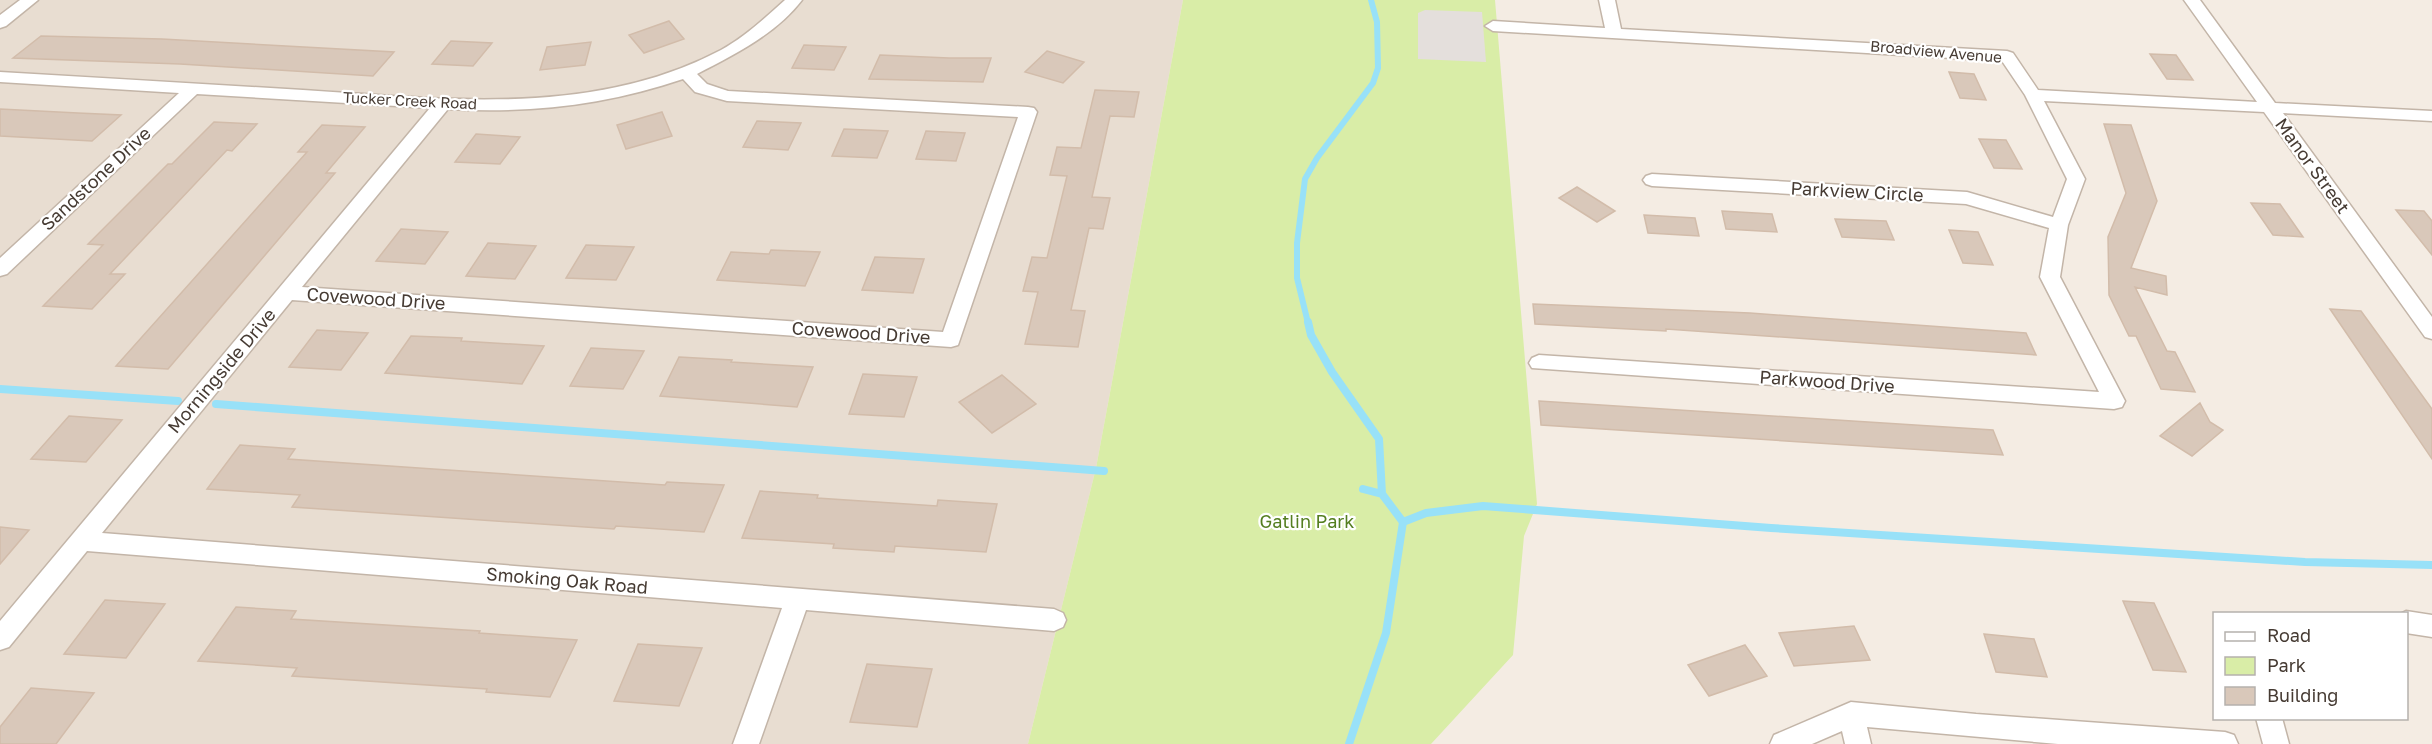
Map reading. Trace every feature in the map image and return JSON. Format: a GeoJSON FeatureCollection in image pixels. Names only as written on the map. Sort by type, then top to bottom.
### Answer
{"type":"FeatureCollection","features":[{"type":"Feature","properties":{"kind":"street"},"geometry":{"type":"LineString","coordinates":[[0,23],[30,0]]}},
{"type":"Feature","properties":{"kind":"street","name":"Tucker Creek Road"},"geometry":{"type":"LineString","coordinates":[[0,77],[443,104],[515,106],[552,104],[631,89],[714,59],[764,28],[794,0]]}},
{"type":"Feature","properties":{"kind":"street"},"geometry":{"type":"LineString","coordinates":[[1607,0],[1614,31]]}},
{"type":"Feature","properties":{"kind":"street","name":"Manor Street"},"geometry":{"type":"LineString","coordinates":[[2192,0],[2432,332]]}},
{"type":"Feature","properties":{"kind":"street","name":"Broadview Avenue"},"geometry":{"type":"LineString","coordinates":[[1493,26],[1614,31],[2007,56],[2033,95]]}},
{"type":"Feature","properties":{"kind":"street","name":"Covewood Drive"},"geometry":{"type":"LineString","coordinates":[[287,293],[951,340],[1028,112],[727,96],[700,88],[685,71]]}},
{"type":"Feature","properties":{"kind":"street","name":"Sandstone Drive"},"geometry":{"type":"LineString","coordinates":[[0,270],[193,89]]}},
{"type":"Feature","properties":{"kind":"street"},"geometry":{"type":"LineString","coordinates":[[2033,95],[2432,116]]}},
{"type":"Feature","properties":{"kind":"street"},"geometry":{"type":"LineString","coordinates":[[2033,95],[2076,179],[2059,225]]}},
{"type":"Feature","properties":{"kind":"street","name":"Morningside Drive"},"geometry":{"type":"LineString","coordinates":[[0,639],[443,104]]}},
{"type":"Feature","properties":{"kind":"street","name":"Parkview Circle"},"geometry":{"type":"LineString","coordinates":[[1652,180],[1967,198],[2059,225]]}},
{"type":"Feature","properties":{"kind":"street","name":"Parkwood Drive"},"geometry":{"type":"LineString","coordinates":[[1539,363],[2115,401],[2050,277],[2059,225]]}},
{"type":"Feature","properties":{"kind":"street"},"geometry":{"type":"LineString","coordinates":[[2409,300],[2432,301]]}},
{"type":"Feature","properties":{"kind":"street","name":"Smoking Oak Road"},"geometry":{"type":"LineString","coordinates":[[81,541],[1054,620]]}},
{"type":"Feature","properties":{"kind":"street"},"geometry":{"type":"LineString","coordinates":[[746,744],[797,600]]}},
{"type":"Feature","properties":{"kind":"street"},"geometry":{"type":"LineString","coordinates":[[2408,622],[2432,626]]}},
{"type":"Feature","properties":{"kind":"street"},"geometry":{"type":"LineString","coordinates":[[1783,744],[1851,714],[1976,726],[2225,744]]}},
{"type":"Feature","properties":{"kind":"street"},"geometry":{"type":"LineString","coordinates":[[1851,714],[1858,744]]}},
{"type":"Feature","properties":{"kind":"street"},"geometry":{"type":"LineString","coordinates":[[2270,720],[2276,744]]}},
{"type":"Feature","properties":{"kind":"shaded area"},"geometry":{"type":"Polygon","coordinates":[[[0,0],[1183,0],[1096,468],[1028,744],[0,744],[0,0]]]}},
{"type":"Feature","properties":{"kind":"shaded area"},"geometry":{"type":"Polygon","coordinates":[[[1425,10],[1482,12],[1486,62],[1418,59],[1418,13],[1425,10]]]}},
{"type":"Feature","properties":{"kind":"green space","name":"Gatlin Park"},"geometry":{"type":"Polygon","coordinates":[[[1183,0],[1495,0],[1537,504],[1524,536],[1513,655],[1431,744],[1028,744],[1096,468],[1183,0]]]}},
{"type":"Feature","properties":{"kind":"building"},"geometry":{"type":"Polygon","coordinates":[[[669,21],[684,39],[644,53],[629,35],[669,21]]]}},
{"type":"Feature","properties":{"kind":"building"},"geometry":{"type":"Polygon","coordinates":[[[41,36],[162,39],[394,52],[373,76],[180,64],[13,58],[41,36]]]}},
{"type":"Feature","properties":{"kind":"building"},"geometry":{"type":"Polygon","coordinates":[[[451,41],[492,43],[473,66],[432,64],[451,41]]]}},
{"type":"Feature","properties":{"kind":"building"},"geometry":{"type":"Polygon","coordinates":[[[591,42],[585,65],[540,70],[547,47],[591,42]]]}},
{"type":"Feature","properties":{"kind":"building"},"geometry":{"type":"Polygon","coordinates":[[[804,45],[846,47],[834,70],[792,68],[804,45]]]}},
{"type":"Feature","properties":{"kind":"building"},"geometry":{"type":"Polygon","coordinates":[[[1047,51],[1084,62],[1063,83],[1025,72],[1047,51]]]}},
{"type":"Feature","properties":{"kind":"building"},"geometry":{"type":"Polygon","coordinates":[[[2150,54],[2176,55],[2193,80],[2167,79],[2150,54]]]}},
{"type":"Feature","properties":{"kind":"building"},"geometry":{"type":"Polygon","coordinates":[[[880,55],[991,58],[983,82],[869,79],[880,55]]]}},
{"type":"Feature","properties":{"kind":"building"},"geometry":{"type":"Polygon","coordinates":[[[1949,72],[1974,74],[1986,100],[1960,98],[1949,72]]]}},
{"type":"Feature","properties":{"kind":"building"},"geometry":{"type":"Polygon","coordinates":[[[1095,90],[1139,92],[1134,117],[1110,116],[1092,197],[1110,198],[1103,229],[1089,228],[1071,310],[1085,311],[1078,347],[1025,344],[1038,292],[1023,291],[1032,257],[1047,258],[1067,176],[1050,175],[1057,147],[1081,148],[1095,90]]]}},
{"type":"Feature","properties":{"kind":"building"},"geometry":{"type":"Polygon","coordinates":[[[0,109],[121,115],[92,141],[0,136],[0,109]]]}},
{"type":"Feature","properties":{"kind":"building"},"geometry":{"type":"Polygon","coordinates":[[[662,112],[672,136],[626,149],[617,125],[662,112]]]}},
{"type":"Feature","properties":{"kind":"building"},"geometry":{"type":"Polygon","coordinates":[[[757,121],[801,123],[788,150],[743,147],[757,121]]]}},
{"type":"Feature","properties":{"kind":"building"},"geometry":{"type":"Polygon","coordinates":[[[214,122],[257,124],[232,151],[227,150],[110,274],[125,274],[92,309],[43,306],[103,245],[88,244],[168,164],[172,164],[214,122]]]}},
{"type":"Feature","properties":{"kind":"building"},"geometry":{"type":"Polygon","coordinates":[[[2104,124],[2131,125],[2157,201],[2131,268],[2166,276],[2167,295],[2135,287],[2167,351],[2175,352],[2195,392],[2161,389],[2136,336],[2129,336],[2109,295],[2108,237],[2126,193],[2104,124]]]}},
{"type":"Feature","properties":{"kind":"building"},"geometry":{"type":"Polygon","coordinates":[[[322,125],[365,127],[326,173],[335,173],[168,369],[116,366],[307,152],[298,152],[322,125]]]}},
{"type":"Feature","properties":{"kind":"building"},"geometry":{"type":"Polygon","coordinates":[[[844,129],[888,131],[877,158],[832,156],[844,129]]]}},
{"type":"Feature","properties":{"kind":"building"},"geometry":{"type":"Polygon","coordinates":[[[926,131],[965,133],[956,161],[916,159],[926,131]]]}},
{"type":"Feature","properties":{"kind":"building"},"geometry":{"type":"Polygon","coordinates":[[[476,134],[520,137],[500,164],[455,162],[476,134]]]}},
{"type":"Feature","properties":{"kind":"building"},"geometry":{"type":"Polygon","coordinates":[[[1979,139],[2006,140],[2022,169],[1994,168],[1979,139]]]}},
{"type":"Feature","properties":{"kind":"building"},"geometry":{"type":"Polygon","coordinates":[[[1577,187],[1615,211],[1597,222],[1559,198],[1577,187]]]}},
{"type":"Feature","properties":{"kind":"building"},"geometry":{"type":"Polygon","coordinates":[[[2251,203],[2280,204],[2303,237],[2273,235],[2251,203]]]}},
{"type":"Feature","properties":{"kind":"building"},"geometry":{"type":"Polygon","coordinates":[[[2396,210],[2424,211],[2432,221],[2432,255],[2396,210]]]}},
{"type":"Feature","properties":{"kind":"building"},"geometry":{"type":"Polygon","coordinates":[[[1722,211],[1772,214],[1777,232],[1726,229],[1722,211]]]}},
{"type":"Feature","properties":{"kind":"building"},"geometry":{"type":"Polygon","coordinates":[[[1644,215],[1695,218],[1699,236],[1648,233],[1644,215]]]}},
{"type":"Feature","properties":{"kind":"building"},"geometry":{"type":"Polygon","coordinates":[[[1835,219],[1886,221],[1894,240],[1842,237],[1835,219]]]}},
{"type":"Feature","properties":{"kind":"building"},"geometry":{"type":"Polygon","coordinates":[[[401,229],[448,232],[425,264],[376,261],[401,229]]]}},
{"type":"Feature","properties":{"kind":"building"},"geometry":{"type":"Polygon","coordinates":[[[1949,230],[1978,232],[1993,265],[1963,263],[1949,230]]]}},
{"type":"Feature","properties":{"kind":"building"},"geometry":{"type":"Polygon","coordinates":[[[488,243],[536,246],[515,279],[466,276],[488,243]]]}},
{"type":"Feature","properties":{"kind":"building"},"geometry":{"type":"Polygon","coordinates":[[[586,245],[634,247],[616,280],[566,278],[586,245]]]}},
{"type":"Feature","properties":{"kind":"building"},"geometry":{"type":"Polygon","coordinates":[[[771,250],[820,252],[805,286],[717,280],[731,252],[769,254],[771,250]]]}},
{"type":"Feature","properties":{"kind":"building"},"geometry":{"type":"Polygon","coordinates":[[[875,257],[924,259],[913,293],[862,290],[875,257]]]}},
{"type":"Feature","properties":{"kind":"building"},"geometry":{"type":"Polygon","coordinates":[[[1533,304],[1750,313],[2026,333],[2036,355],[1666,329],[1666,331],[1535,324],[1533,304]]]}},
{"type":"Feature","properties":{"kind":"building"},"geometry":{"type":"Polygon","coordinates":[[[2330,309],[2361,311],[2432,409],[2432,459],[2330,309]]]}},
{"type":"Feature","properties":{"kind":"building"},"geometry":{"type":"Polygon","coordinates":[[[317,330],[368,333],[341,370],[289,367],[317,330]]]}},
{"type":"Feature","properties":{"kind":"building"},"geometry":{"type":"Polygon","coordinates":[[[411,336],[462,338],[461,341],[544,346],[522,384],[385,373],[411,336]]]}},
{"type":"Feature","properties":{"kind":"building"},"geometry":{"type":"Polygon","coordinates":[[[591,348],[644,351],[623,389],[570,386],[591,348]]]}},
{"type":"Feature","properties":{"kind":"building"},"geometry":{"type":"Polygon","coordinates":[[[679,357],[813,367],[797,407],[660,396],[679,357]]]}},
{"type":"Feature","properties":{"kind":"building"},"geometry":{"type":"Polygon","coordinates":[[[863,374],[917,377],[904,417],[849,414],[863,374]]]}},
{"type":"Feature","properties":{"kind":"building"},"geometry":{"type":"Polygon","coordinates":[[[1002,375],[1036,404],[992,433],[959,402],[1002,375]]]}},
{"type":"Feature","properties":{"kind":"building"},"geometry":{"type":"Polygon","coordinates":[[[1539,401],[1993,430],[2003,455],[1541,425],[1539,401]]]}},
{"type":"Feature","properties":{"kind":"building"},"geometry":{"type":"Polygon","coordinates":[[[2200,403],[2210,422],[2223,430],[2192,456],[2160,436],[2200,403]]]}},
{"type":"Feature","properties":{"kind":"building"},"geometry":{"type":"Polygon","coordinates":[[[69,416],[122,420],[86,462],[31,459],[69,416]]]}},
{"type":"Feature","properties":{"kind":"building"},"geometry":{"type":"Polygon","coordinates":[[[240,445],[295,449],[288,459],[665,485],[667,482],[724,485],[704,532],[616,526],[614,529],[292,507],[300,495],[207,489],[240,445]]]}},
{"type":"Feature","properties":{"kind":"building"},"geometry":{"type":"Polygon","coordinates":[[[760,491],[818,495],[817,498],[937,506],[938,500],[997,504],[986,552],[895,546],[894,552],[833,548],[834,544],[742,538],[760,491]]]}},
{"type":"Feature","properties":{"kind":"building"},"geometry":{"type":"Polygon","coordinates":[[[0,527],[29,530],[0,564],[0,527]]]}},
{"type":"Feature","properties":{"kind":"building"},"geometry":{"type":"Polygon","coordinates":[[[105,600],[165,604],[126,658],[64,654],[105,600]]]}},
{"type":"Feature","properties":{"kind":"building"},"geometry":{"type":"Polygon","coordinates":[[[2123,601],[2154,603],[2186,672],[2153,670],[2123,601]]]}},
{"type":"Feature","properties":{"kind":"building"},"geometry":{"type":"Polygon","coordinates":[[[236,607],[296,611],[291,619],[480,631],[479,633],[577,640],[550,697],[486,692],[487,689],[292,676],[297,668],[198,661],[236,607]]]}},
{"type":"Feature","properties":{"kind":"building"},"geometry":{"type":"Polygon","coordinates":[[[1854,626],[1870,660],[1794,666],[1779,633],[1854,626]]]}},
{"type":"Feature","properties":{"kind":"building"},"geometry":{"type":"Polygon","coordinates":[[[1984,634],[2034,639],[2047,677],[1996,672],[1984,634]]]}},
{"type":"Feature","properties":{"kind":"building"},"geometry":{"type":"Polygon","coordinates":[[[638,644],[702,648],[679,706],[614,701],[638,644]]]}},
{"type":"Feature","properties":{"kind":"building"},"geometry":{"type":"Polygon","coordinates":[[[1745,645],[1767,676],[1709,696],[1688,665],[1745,645]]]}},
{"type":"Feature","properties":{"kind":"building"},"geometry":{"type":"Polygon","coordinates":[[[867,664],[932,669],[917,727],[850,722],[867,664]]]}},
{"type":"Feature","properties":{"kind":"building"},"geometry":{"type":"Polygon","coordinates":[[[31,688],[94,693],[56,744],[0,744],[0,727],[31,688]]]}},
{"type":"Feature","properties":{"kind":"waterway"},"geometry":{"type":"LineString","coordinates":[[1308,323],[1297,278],[1297,243],[1305,179],[1317,158],[1373,83],[1378,68],[1377,22],[1371,0]]}},
{"type":"Feature","properties":{"kind":"waterway"},"geometry":{"type":"LineString","coordinates":[[1308,322],[1311,335],[1332,372],[1379,439],[1382,494]]}},
{"type":"Feature","properties":{"kind":"waterway"},"geometry":{"type":"LineString","coordinates":[[0,389],[178,401]]}},
{"type":"Feature","properties":{"kind":"waterway"},"geometry":{"type":"LineString","coordinates":[[216,404],[1104,471]]}},
{"type":"Feature","properties":{"kind":"waterway"},"geometry":{"type":"LineString","coordinates":[[1363,489],[1382,494]]}},
{"type":"Feature","properties":{"kind":"waterway"},"geometry":{"type":"LineString","coordinates":[[1382,494],[1403,522]]}},
{"type":"Feature","properties":{"kind":"waterway"},"geometry":{"type":"LineString","coordinates":[[1403,522],[1426,513],[1483,506],[1771,528],[2305,562],[2432,565]]}},
{"type":"Feature","properties":{"kind":"waterway"},"geometry":{"type":"LineString","coordinates":[[1349,744],[1386,633],[1403,522]]}}]}
